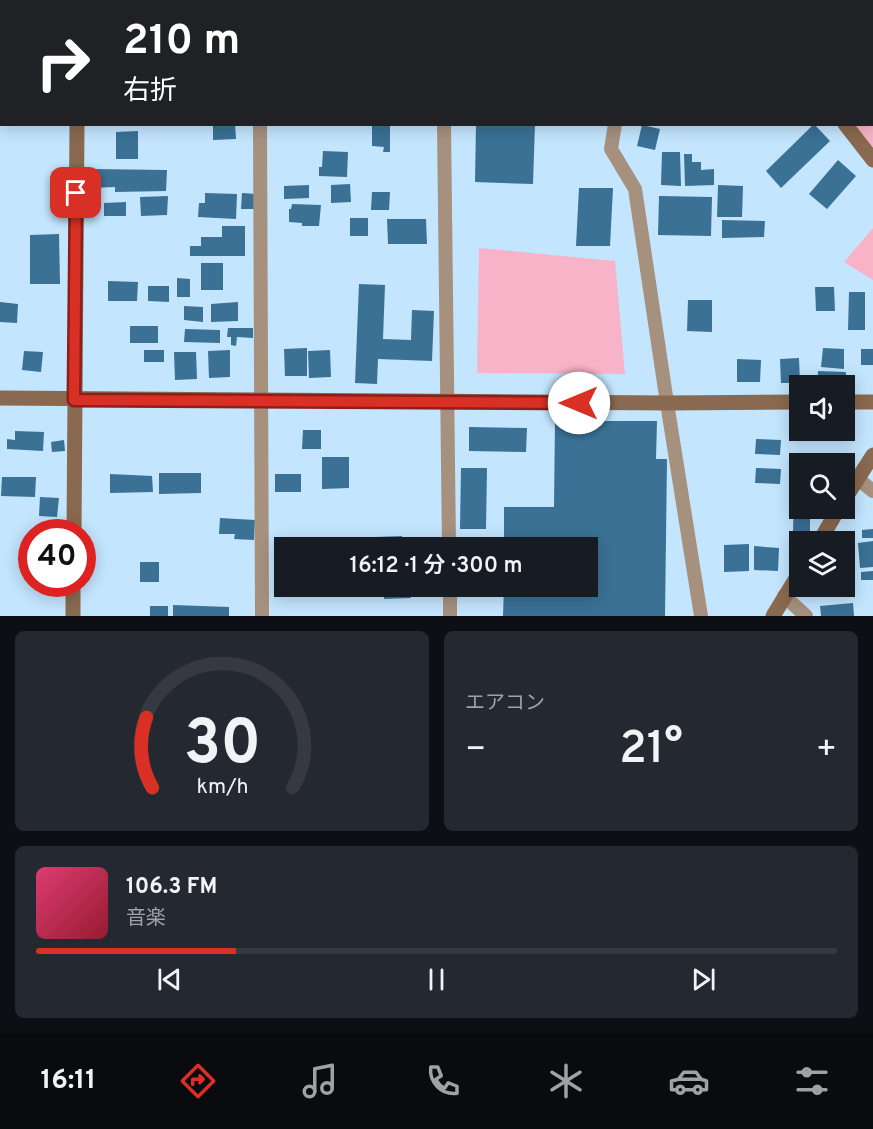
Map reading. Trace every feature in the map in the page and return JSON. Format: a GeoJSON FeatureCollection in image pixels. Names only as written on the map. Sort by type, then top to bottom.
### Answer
{"type":"FeatureCollection","features":[{"type":"Feature","properties":{"kind":"street"},"geometry":{"type":"LineString","coordinates":[[74,519],[77,126]]}},
{"type":"Feature","properties":{"kind":"street"},"geometry":{"type":"LineString","coordinates":[[260,126],[262,616]]}},
{"type":"Feature","properties":{"kind":"street"},"geometry":{"type":"LineString","coordinates":[[444,126],[449,537]]}},
{"type":"Feature","properties":{"kind":"street"},"geometry":{"type":"LineString","coordinates":[[615,126],[611,149],[635,189],[701,616]]}},
{"type":"Feature","properties":{"kind":"street"},"geometry":{"type":"LineString","coordinates":[[847,126],[873,160]]}},
{"type":"Feature","properties":{"kind":"street"},"geometry":{"type":"LineString","coordinates":[[0,398],[789,402]]}},
{"type":"Feature","properties":{"kind":"street"},"geometry":{"type":"LineString","coordinates":[[855,402],[873,402]]}},
{"type":"Feature","properties":{"kind":"street"},"geometry":{"type":"LineString","coordinates":[[855,484],[873,455]]}},
{"type":"Feature","properties":{"kind":"street"},"geometry":{"type":"LineString","coordinates":[[858,479],[873,491]]}},
{"type":"Feature","properties":{"kind":"street"},"geometry":{"type":"LineString","coordinates":[[773,616],[789,588]]}},
{"type":"Feature","properties":{"kind":"street"},"geometry":{"type":"LineString","coordinates":[[784,596],[806,616]]}},
{"type":"Feature","properties":{"kind":"street"},"geometry":{"type":"LineString","coordinates":[[73,616],[74,597]]}},
{"type":"Feature","properties":{"kind":"street"},"geometry":{"type":"LineString","coordinates":[[450,597],[450,616]]}},
{"type":"Feature","properties":{"kind":"shaded area"},"geometry":{"type":"Polygon","coordinates":[[[853,126],[873,126],[873,150],[853,126]]]}},
{"type":"Feature","properties":{"kind":"shaded area"},"geometry":{"type":"Polygon","coordinates":[[[873,228],[873,280],[844,262],[873,228]]]}},
{"type":"Feature","properties":{"kind":"shaded area"},"geometry":{"type":"Polygon","coordinates":[[[479,248],[615,261],[625,374],[477,373],[479,248]]]}},
{"type":"Feature","properties":{"kind":"building"},"geometry":{"type":"Polygon","coordinates":[[[213,126],[235,126],[236,139],[213,140],[213,126]]]}},
{"type":"Feature","properties":{"kind":"building"},"geometry":{"type":"Polygon","coordinates":[[[372,126],[390,126],[390,152],[383,152],[384,147],[372,146],[372,126]]]}},
{"type":"Feature","properties":{"kind":"building"},"geometry":{"type":"Polygon","coordinates":[[[476,126],[535,126],[533,184],[475,182],[476,126]]]}},
{"type":"Feature","properties":{"kind":"building"},"geometry":{"type":"Polygon","coordinates":[[[642,126],[660,129],[655,150],[637,146],[642,126]]]}},
{"type":"Feature","properties":{"kind":"building"},"geometry":{"type":"Polygon","coordinates":[[[812,126],[816,126],[830,141],[781,188],[766,171],[812,126]]]}},
{"type":"Feature","properties":{"kind":"building"},"geometry":{"type":"Polygon","coordinates":[[[138,131],[138,159],[116,159],[116,132],[138,131]]]}},
{"type":"Feature","properties":{"kind":"building"},"geometry":{"type":"Polygon","coordinates":[[[323,151],[348,152],[347,177],[319,176],[323,151]]]}},
{"type":"Feature","properties":{"kind":"building"},"geometry":{"type":"Polygon","coordinates":[[[662,152],[680,152],[681,186],[661,185],[662,152]]]}},
{"type":"Feature","properties":{"kind":"building"},"geometry":{"type":"Polygon","coordinates":[[[684,154],[692,154],[692,162],[701,162],[701,170],[714,169],[714,185],[685,186],[684,154]]]}},
{"type":"Feature","properties":{"kind":"building"},"geometry":{"type":"Polygon","coordinates":[[[838,160],[856,176],[827,209],[809,194],[838,160]]]}},
{"type":"Feature","properties":{"kind":"building"},"geometry":{"type":"Polygon","coordinates":[[[91,169],[167,170],[166,191],[115,192],[115,187],[90,188],[91,169]]]}},
{"type":"Feature","properties":{"kind":"building"},"geometry":{"type":"Polygon","coordinates":[[[350,184],[351,202],[331,203],[331,185],[350,184]]]}},
{"type":"Feature","properties":{"kind":"building"},"geometry":{"type":"Polygon","coordinates":[[[309,185],[309,198],[284,199],[284,186],[309,185]]]}},
{"type":"Feature","properties":{"kind":"building"},"geometry":{"type":"Polygon","coordinates":[[[718,185],[743,186],[742,217],[717,217],[718,185]]]}},
{"type":"Feature","properties":{"kind":"building"},"geometry":{"type":"Polygon","coordinates":[[[579,188],[613,188],[610,246],[576,246],[579,188]]]}},
{"type":"Feature","properties":{"kind":"building"},"geometry":{"type":"Polygon","coordinates":[[[372,192],[390,192],[389,210],[371,210],[372,192]]]}},
{"type":"Feature","properties":{"kind":"building"},"geometry":{"type":"Polygon","coordinates":[[[205,193],[237,194],[236,219],[198,217],[199,203],[205,203],[205,193]]]}},
{"type":"Feature","properties":{"kind":"building"},"geometry":{"type":"Polygon","coordinates":[[[242,193],[256,194],[255,209],[241,209],[242,193]]]}},
{"type":"Feature","properties":{"kind":"building"},"geometry":{"type":"Polygon","coordinates":[[[168,196],[167,215],[141,216],[140,197],[168,196]]]}},
{"type":"Feature","properties":{"kind":"building"},"geometry":{"type":"Polygon","coordinates":[[[659,196],[712,197],[711,236],[658,235],[659,196]]]}},
{"type":"Feature","properties":{"kind":"building"},"geometry":{"type":"Polygon","coordinates":[[[126,202],[126,216],[104,216],[104,203],[126,202]]]}},
{"type":"Feature","properties":{"kind":"building"},"geometry":{"type":"Polygon","coordinates":[[[292,204],[321,205],[319,226],[302,226],[302,223],[289,222],[289,209],[292,204]]]}},
{"type":"Feature","properties":{"kind":"building"},"geometry":{"type":"Polygon","coordinates":[[[350,218],[368,218],[368,236],[350,236],[350,218]]]}},
{"type":"Feature","properties":{"kind":"building"},"geometry":{"type":"Polygon","coordinates":[[[387,219],[426,219],[427,244],[388,244],[387,219]]]}},
{"type":"Feature","properties":{"kind":"building"},"geometry":{"type":"Polygon","coordinates":[[[722,220],[765,221],[764,237],[722,238],[722,220]]]}},
{"type":"Feature","properties":{"kind":"building"},"geometry":{"type":"Polygon","coordinates":[[[222,226],[245,226],[245,256],[190,256],[190,246],[201,246],[201,237],[222,237],[222,226]]]}},
{"type":"Feature","properties":{"kind":"building"},"geometry":{"type":"Polygon","coordinates":[[[59,234],[60,284],[30,284],[30,235],[59,234]]]}},
{"type":"Feature","properties":{"kind":"building"},"geometry":{"type":"Polygon","coordinates":[[[201,263],[223,263],[223,290],[201,290],[201,263]]]}},
{"type":"Feature","properties":{"kind":"building"},"geometry":{"type":"Polygon","coordinates":[[[177,278],[190,279],[190,297],[177,297],[177,278]]]}},
{"type":"Feature","properties":{"kind":"building"},"geometry":{"type":"Polygon","coordinates":[[[108,281],[138,282],[137,301],[108,301],[108,281]]]}},
{"type":"Feature","properties":{"kind":"building"},"geometry":{"type":"Polygon","coordinates":[[[359,284],[385,285],[383,339],[411,340],[412,310],[434,311],[432,361],[378,359],[377,384],[355,383],[359,284]]]}},
{"type":"Feature","properties":{"kind":"building"},"geometry":{"type":"Polygon","coordinates":[[[148,286],[169,286],[169,302],[148,301],[148,286]]]}},
{"type":"Feature","properties":{"kind":"building"},"geometry":{"type":"Polygon","coordinates":[[[815,287],[834,287],[835,311],[816,311],[815,287]]]}},
{"type":"Feature","properties":{"kind":"building"},"geometry":{"type":"Polygon","coordinates":[[[849,292],[865,292],[865,330],[848,330],[849,292]]]}},
{"type":"Feature","properties":{"kind":"building"},"geometry":{"type":"Polygon","coordinates":[[[688,300],[712,300],[712,332],[687,331],[688,300]]]}},
{"type":"Feature","properties":{"kind":"building"},"geometry":{"type":"Polygon","coordinates":[[[0,302],[18,304],[17,323],[0,322],[0,302]]]}},
{"type":"Feature","properties":{"kind":"building"},"geometry":{"type":"Polygon","coordinates":[[[238,302],[238,321],[211,322],[211,304],[238,302]]]}},
{"type":"Feature","properties":{"kind":"building"},"geometry":{"type":"Polygon","coordinates":[[[184,306],[203,307],[203,322],[184,320],[184,306]]]}},
{"type":"Feature","properties":{"kind":"building"},"geometry":{"type":"Polygon","coordinates":[[[130,326],[158,326],[158,343],[130,343],[130,326]]]}},
{"type":"Feature","properties":{"kind":"building"},"geometry":{"type":"Polygon","coordinates":[[[228,328],[253,328],[253,338],[237,337],[236,346],[231,345],[231,337],[227,337],[228,328]]]}},
{"type":"Feature","properties":{"kind":"building"},"geometry":{"type":"Polygon","coordinates":[[[185,329],[220,330],[220,343],[184,342],[185,329]]]}},
{"type":"Feature","properties":{"kind":"building"},"geometry":{"type":"Polygon","coordinates":[[[307,348],[307,376],[285,376],[284,349],[307,348]]]}},
{"type":"Feature","properties":{"kind":"building"},"geometry":{"type":"Polygon","coordinates":[[[823,348],[844,349],[844,369],[821,367],[823,348]]]}},
{"type":"Feature","properties":{"kind":"building"},"geometry":{"type":"Polygon","coordinates":[[[861,349],[873,349],[873,365],[861,365],[861,349]]]}},
{"type":"Feature","properties":{"kind":"building"},"geometry":{"type":"Polygon","coordinates":[[[144,350],[164,350],[164,362],[144,362],[144,350]]]}},
{"type":"Feature","properties":{"kind":"building"},"geometry":{"type":"Polygon","coordinates":[[[230,350],[230,377],[209,378],[208,351],[230,350]]]}},
{"type":"Feature","properties":{"kind":"building"},"geometry":{"type":"Polygon","coordinates":[[[330,350],[331,377],[309,378],[308,351],[330,350]]]}},
{"type":"Feature","properties":{"kind":"building"},"geometry":{"type":"Polygon","coordinates":[[[24,351],[43,352],[41,372],[22,370],[24,351]]]}},
{"type":"Feature","properties":{"kind":"building"},"geometry":{"type":"Polygon","coordinates":[[[174,352],[196,352],[197,379],[175,380],[174,352]]]}},
{"type":"Feature","properties":{"kind":"building"},"geometry":{"type":"Polygon","coordinates":[[[799,358],[800,375],[789,375],[789,383],[781,383],[780,359],[799,358]]]}},
{"type":"Feature","properties":{"kind":"building"},"geometry":{"type":"Polygon","coordinates":[[[737,359],[761,360],[760,382],[737,382],[737,359]]]}},
{"type":"Feature","properties":{"kind":"building"},"geometry":{"type":"Polygon","coordinates":[[[818,371],[846,372],[846,375],[818,375],[818,371]]]}},
{"type":"Feature","properties":{"kind":"building"},"geometry":{"type":"Polygon","coordinates":[[[555,421],[657,421],[656,459],[667,459],[665,616],[503,616],[504,597],[598,597],[598,537],[504,537],[504,507],[554,507],[555,421]]]}},
{"type":"Feature","properties":{"kind":"building"},"geometry":{"type":"Polygon","coordinates":[[[469,427],[527,428],[526,452],[469,451],[469,427]]]}},
{"type":"Feature","properties":{"kind":"building"},"geometry":{"type":"Polygon","coordinates":[[[303,430],[321,430],[321,449],[302,449],[303,430]]]}},
{"type":"Feature","properties":{"kind":"building"},"geometry":{"type":"Polygon","coordinates":[[[15,431],[44,432],[43,451],[7,449],[7,439],[15,440],[15,431]]]}},
{"type":"Feature","properties":{"kind":"building"},"geometry":{"type":"Polygon","coordinates":[[[756,439],[781,440],[780,455],[755,454],[756,439]]]}},
{"type":"Feature","properties":{"kind":"building"},"geometry":{"type":"Polygon","coordinates":[[[64,440],[65,451],[52,452],[51,442],[64,440]]]}},
{"type":"Feature","properties":{"kind":"building"},"geometry":{"type":"Polygon","coordinates":[[[322,457],[349,457],[349,488],[322,489],[322,457]]]}},
{"type":"Feature","properties":{"kind":"building"},"geometry":{"type":"Polygon","coordinates":[[[461,468],[487,468],[486,529],[460,529],[461,468]]]}},
{"type":"Feature","properties":{"kind":"building"},"geometry":{"type":"Polygon","coordinates":[[[756,468],[781,469],[780,484],[755,483],[756,468]]]}},
{"type":"Feature","properties":{"kind":"building"},"geometry":{"type":"Polygon","coordinates":[[[159,473],[201,473],[201,493],[159,494],[159,473]]]}},
{"type":"Feature","properties":{"kind":"building"},"geometry":{"type":"Polygon","coordinates":[[[110,474],[152,476],[153,492],[110,493],[110,474]]]}},
{"type":"Feature","properties":{"kind":"building"},"geometry":{"type":"Polygon","coordinates":[[[275,474],[301,474],[301,492],[275,492],[275,474]]]}},
{"type":"Feature","properties":{"kind":"building"},"geometry":{"type":"Polygon","coordinates":[[[2,477],[36,477],[35,497],[1,496],[2,477]]]}},
{"type":"Feature","properties":{"kind":"building"},"geometry":{"type":"Polygon","coordinates":[[[40,497],[59,498],[57,517],[39,516],[40,497]]]}},
{"type":"Feature","properties":{"kind":"building"},"geometry":{"type":"Polygon","coordinates":[[[220,518],[255,520],[254,540],[234,539],[235,534],[219,534],[220,518]]]}},
{"type":"Feature","properties":{"kind":"building"},"geometry":{"type":"Polygon","coordinates":[[[793,519],[810,519],[810,531],[793,531],[793,519]]]}},
{"type":"Feature","properties":{"kind":"building"},"geometry":{"type":"Polygon","coordinates":[[[873,529],[873,538],[862,538],[862,530],[873,529]]]}},
{"type":"Feature","properties":{"kind":"building"},"geometry":{"type":"Polygon","coordinates":[[[873,541],[873,567],[860,568],[858,543],[873,541]]]}},
{"type":"Feature","properties":{"kind":"building"},"geometry":{"type":"Polygon","coordinates":[[[749,544],[749,571],[724,572],[724,545],[749,544]]]}},
{"type":"Feature","properties":{"kind":"building"},"geometry":{"type":"Polygon","coordinates":[[[754,546],[779,548],[778,571],[754,570],[754,546]]]}},
{"type":"Feature","properties":{"kind":"building"},"geometry":{"type":"Polygon","coordinates":[[[140,562],[159,562],[159,582],[140,582],[140,562]]]}},
{"type":"Feature","properties":{"kind":"building"},"geometry":{"type":"Polygon","coordinates":[[[873,571],[873,580],[861,580],[861,572],[873,571]]]}},
{"type":"Feature","properties":{"kind":"building"},"geometry":{"type":"Polygon","coordinates":[[[384,597],[411,598],[384,599],[384,597]]]}},
{"type":"Feature","properties":{"kind":"building"},"geometry":{"type":"Polygon","coordinates":[[[853,603],[854,616],[821,616],[820,606],[853,603]]]}},
{"type":"Feature","properties":{"kind":"building"},"geometry":{"type":"Polygon","coordinates":[[[173,605],[229,607],[229,616],[173,616],[173,605]]]}},
{"type":"Feature","properties":{"kind":"building"},"geometry":{"type":"Polygon","coordinates":[[[150,606],[168,606],[168,616],[150,616],[150,606]]]}},
{"type":"Feature","properties":{"kind":"route"},"geometry":{"type":"LineString","coordinates":[[76,193],[74,400],[579,403]]}}]}
